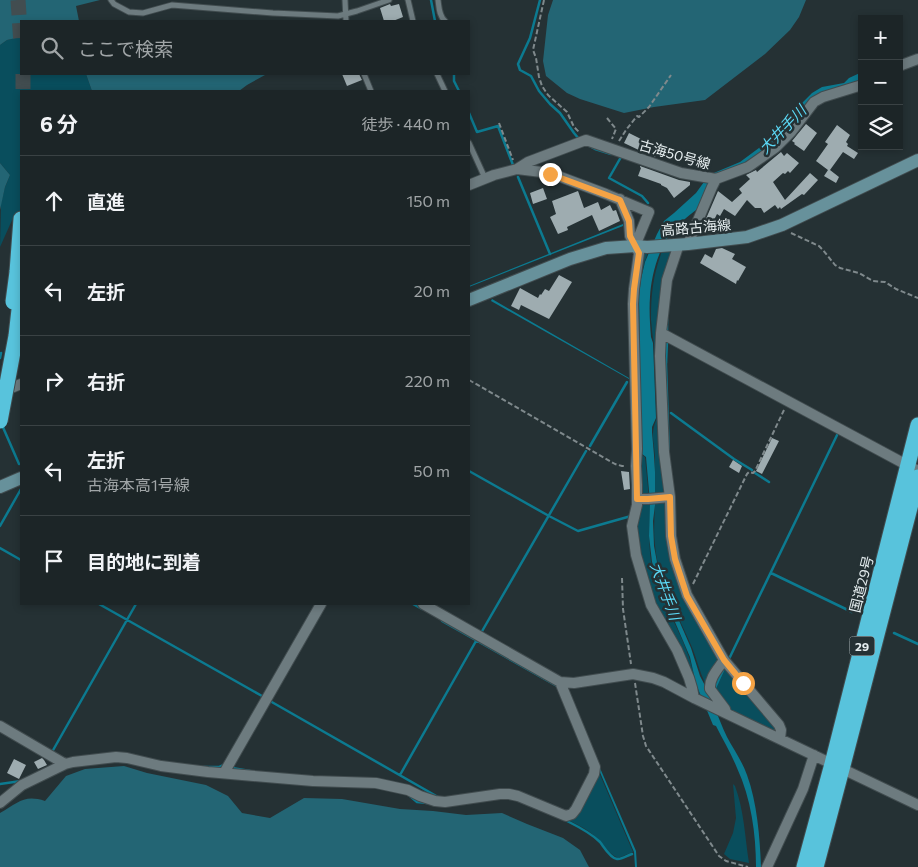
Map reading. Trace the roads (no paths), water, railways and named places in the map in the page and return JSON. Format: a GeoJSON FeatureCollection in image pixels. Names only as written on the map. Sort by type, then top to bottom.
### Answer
{"type":"FeatureCollection","features":[{"type":"Feature","properties":{"kind":"highway"},"geometry":{"type":"LineString","coordinates":[[0,389],[10,335],[20,232]]}},
{"type":"Feature","properties":{"kind":"highway"},"geometry":{"type":"LineString","coordinates":[[0,421],[16,336],[20,301]]}},
{"type":"Feature","properties":{"kind":"highway","name":"国道29号"},"geometry":{"type":"LineString","coordinates":[[816,867],[837,766],[913,468],[918,425]]}},
{"type":"Feature","properties":{"kind":"highway","name":"国道29号"},"geometry":{"type":"LineString","coordinates":[[804,867],[837,766],[918,477]]}},
{"type":"Feature","properties":{"kind":"main road","name":"高路古海線"},"geometry":{"type":"LineString","coordinates":[[470,300],[570,259],[606,248],[680,244],[747,237],[782,226],[918,160]]}},
{"type":"Feature","properties":{"kind":"main road"},"geometry":{"type":"LineString","coordinates":[[0,487],[20,478]]}},
{"type":"Feature","properties":{"kind":"street"},"geometry":{"type":"LineString","coordinates":[[903,65],[918,59]]}},
{"type":"Feature","properties":{"kind":"street","name":"古海50号線"},"geometry":{"type":"LineString","coordinates":[[517,169],[528,162],[586,140],[681,173],[716,180],[748,167],[775,148],[791,132],[814,102],[858,86]]}},
{"type":"Feature","properties":{"kind":"street"},"geometry":{"type":"LineString","coordinates":[[470,185],[509,170],[517,169],[550,174],[649,212],[639,253],[633,304],[636,466],[647,499]]}},
{"type":"Feature","properties":{"kind":"street"},"geometry":{"type":"LineString","coordinates":[[716,180],[680,244],[667,280],[660,356],[664,452],[670,497],[671,536],[675,559],[687,596],[724,660],[779,725],[781,730],[780,739]]}},
{"type":"Feature","properties":{"kind":"street"},"geometry":{"type":"LineString","coordinates":[[620,200],[629,221],[630,236],[641,247]]}},
{"type":"Feature","properties":{"kind":"street"},"geometry":{"type":"LineString","coordinates":[[661,333],[913,468]]}},
{"type":"Feature","properties":{"kind":"street"},"geometry":{"type":"LineString","coordinates":[[0,389],[20,384]]}},
{"type":"Feature","properties":{"kind":"street"},"geometry":{"type":"LineString","coordinates":[[670,497],[647,499],[637,505],[632,526],[636,555],[651,604],[677,650],[696,699]]}},
{"type":"Feature","properties":{"kind":"street"},"geometry":{"type":"LineString","coordinates":[[224,773],[320,605]]}},
{"type":"Feature","properties":{"kind":"street"},"geometry":{"type":"LineString","coordinates":[[425,605],[560,682],[574,683],[633,674],[659,680],[918,805]]}},
{"type":"Feature","properties":{"kind":"street"},"geometry":{"type":"LineString","coordinates":[[722,711],[726,709],[713,694],[709,686],[724,660]]}},
{"type":"Feature","properties":{"kind":"street"},"geometry":{"type":"LineString","coordinates":[[0,803],[22,785],[65,764],[127,758],[161,766],[224,773],[313,781],[376,783],[402,788],[435,801],[445,802],[509,794],[566,816],[572,814],[576,809],[594,774],[595,767],[560,682]]}},
{"type":"Feature","properties":{"kind":"street"},"geometry":{"type":"LineString","coordinates":[[0,726],[65,764]]}},
{"type":"Feature","properties":{"kind":"street"},"geometry":{"type":"LineString","coordinates":[[767,867],[803,789],[814,755]]}},
{"type":"Feature","properties":{"kind":"lane"},"geometry":{"type":"LineString","coordinates":[[111,0],[114,4],[129,12],[143,13],[172,5],[338,16],[389,0]]}},
{"type":"Feature","properties":{"kind":"lane"},"geometry":{"type":"LineString","coordinates":[[345,0],[346,20]]}},
{"type":"Feature","properties":{"kind":"lane"},"geometry":{"type":"LineString","coordinates":[[408,0],[413,20]]}},
{"type":"Feature","properties":{"kind":"lane"},"geometry":{"type":"LineString","coordinates":[[438,0],[440,13],[444,20]]}},
{"type":"Feature","properties":{"kind":"lane"},"geometry":{"type":"LineString","coordinates":[[364,75],[370,90]]}},
{"type":"Feature","properties":{"kind":"lane"},"geometry":{"type":"LineString","coordinates":[[437,75],[445,90]]}},
{"type":"Feature","properties":{"kind":"lane"},"geometry":{"type":"LineString","coordinates":[[470,145],[485,179]]}},
{"type":"Feature","properties":{"kind":"water","name":"大井手川"},"geometry":{"type":"Polygon","coordinates":[[[858,74],[858,82],[824,93],[787,133],[751,163],[715,177],[698,210],[677,226],[664,244],[655,266],[651,290],[650,317],[656,418],[652,427],[655,472],[654,546],[659,573],[691,648],[700,676],[713,701],[727,737],[747,775],[756,808],[760,844],[761,867],[756,867],[752,816],[746,791],[732,757],[716,726],[713,725],[696,684],[690,657],[663,594],[652,562],[649,536],[650,502],[646,457],[642,454],[639,378],[639,296],[641,279],[645,262],[664,221],[696,193],[709,175],[740,162],[774,137],[787,125],[801,104],[812,93],[822,87],[844,83],[858,74]]]}},
{"type":"Feature","properties":{"kind":"water"},"geometry":{"type":"Polygon","coordinates":[[[623,224],[623,226],[470,286],[623,224]]]}},
{"type":"Feature","properties":{"kind":"water"},"geometry":{"type":"Polygon","coordinates":[[[492,299],[629,378],[629,379],[491,301],[492,299]]]}},
{"type":"Feature","properties":{"kind":"water"},"geometry":{"type":"Polygon","coordinates":[[[667,358],[670,450],[668,451],[665,361],[667,358]]]}},
{"type":"Feature","properties":{"kind":"water"},"geometry":{"type":"Polygon","coordinates":[[[570,702],[636,851],[637,867],[635,867],[634,852],[570,702]]]}},
{"type":"Feature","properties":{"kind":"waterway"},"geometry":{"type":"LineString","coordinates":[[431,0],[435,20]]}},
{"type":"Feature","properties":{"kind":"waterway"},"geometry":{"type":"LineString","coordinates":[[540,0],[530,38],[518,64],[520,70],[531,76],[539,91],[560,113],[579,139]]}},
{"type":"Feature","properties":{"kind":"waterway"},"geometry":{"type":"LineString","coordinates":[[454,75],[454,81],[458,90]]}},
{"type":"Feature","properties":{"kind":"waterway"},"geometry":{"type":"LineString","coordinates":[[470,115],[477,132],[498,126],[513,165]]}},
{"type":"Feature","properties":{"kind":"waterway"},"geometry":{"type":"LineString","coordinates":[[586,144],[611,154]]}},
{"type":"Feature","properties":{"kind":"waterway"},"geometry":{"type":"LineString","coordinates":[[619,156],[621,157],[609,178],[642,196],[648,203]]}},
{"type":"Feature","properties":{"kind":"waterway"},"geometry":{"type":"LineString","coordinates":[[518,177],[550,254]]}},
{"type":"Feature","properties":{"kind":"waterway"},"geometry":{"type":"LineString","coordinates":[[667,319],[667,333]]}},
{"type":"Feature","properties":{"kind":"waterway"},"geometry":{"type":"LineString","coordinates":[[666,363],[667,341]]}},
{"type":"Feature","properties":{"kind":"waterway"},"geometry":{"type":"LineString","coordinates":[[0,358],[1,353]]}},
{"type":"Feature","properties":{"kind":"waterway"},"geometry":{"type":"LineString","coordinates":[[590,446],[627,382]]}},
{"type":"Feature","properties":{"kind":"waterway"},"geometry":{"type":"LineString","coordinates":[[671,413],[752,470]]}},
{"type":"Feature","properties":{"kind":"waterway"},"geometry":{"type":"LineString","coordinates":[[2,425],[19,464]]}},
{"type":"Feature","properties":{"kind":"waterway"},"geometry":{"type":"LineString","coordinates":[[729,659],[839,431]]}},
{"type":"Feature","properties":{"kind":"waterway"},"geometry":{"type":"LineString","coordinates":[[481,633],[586,451]]}},
{"type":"Feature","properties":{"kind":"waterway"},"geometry":{"type":"LineString","coordinates":[[470,472],[578,531],[631,516]]}},
{"type":"Feature","properties":{"kind":"waterway"},"geometry":{"type":"LineString","coordinates":[[755,473],[769,482]]}},
{"type":"Feature","properties":{"kind":"waterway"},"geometry":{"type":"LineString","coordinates":[[0,526],[20,491]]}},
{"type":"Feature","properties":{"kind":"waterway"},"geometry":{"type":"LineString","coordinates":[[0,548],[20,559]]}},
{"type":"Feature","properties":{"kind":"waterway"},"geometry":{"type":"LineString","coordinates":[[771,573],[852,612]]}},
{"type":"Feature","properties":{"kind":"waterway"},"geometry":{"type":"LineString","coordinates":[[101,605],[262,696]]}},
{"type":"Feature","properties":{"kind":"waterway"},"geometry":{"type":"LineString","coordinates":[[52,752],[135,605]]}},
{"type":"Feature","properties":{"kind":"waterway"},"geometry":{"type":"LineString","coordinates":[[415,605],[422,609]]}},
{"type":"Feature","properties":{"kind":"waterway"},"geometry":{"type":"LineString","coordinates":[[442,621],[557,686]]}},
{"type":"Feature","properties":{"kind":"waterway"},"geometry":{"type":"LineString","coordinates":[[894,633],[918,644]]}},
{"type":"Feature","properties":{"kind":"waterway"},"geometry":{"type":"LineString","coordinates":[[400,775],[476,641]]}},
{"type":"Feature","properties":{"kind":"waterway"},"geometry":{"type":"LineString","coordinates":[[714,690],[724,668]]}},
{"type":"Feature","properties":{"kind":"waterway"},"geometry":{"type":"LineString","coordinates":[[270,701],[438,797]]}},
{"type":"Feature","properties":{"kind":"waterway"},"geometry":{"type":"LineString","coordinates":[[204,767],[219,767],[225,764]]}},
{"type":"Feature","properties":{"kind":"waterway"},"geometry":{"type":"LineString","coordinates":[[232,768],[250,771]]}},
{"type":"Feature","properties":{"kind":"waterway"},"geometry":{"type":"LineString","coordinates":[[0,784],[21,781]]}},
{"type":"Feature","properties":{"kind":"waterway"},"geometry":{"type":"LineString","coordinates":[[410,796],[417,802],[427,803]]}},
{"type":"Feature","properties":{"kind":"waterway"},"geometry":{"type":"LineString","coordinates":[[565,820],[592,835],[614,858],[620,859],[632,854]]}},
{"type":"Feature","properties":{"kind":"tunnel"},"geometry":{"type":"LineString","coordinates":[[18,0],[20,29]]}},
{"type":"Feature","properties":{"kind":"tunnel"},"geometry":{"type":"LineString","coordinates":[[23,75],[23,90]]}}]}
